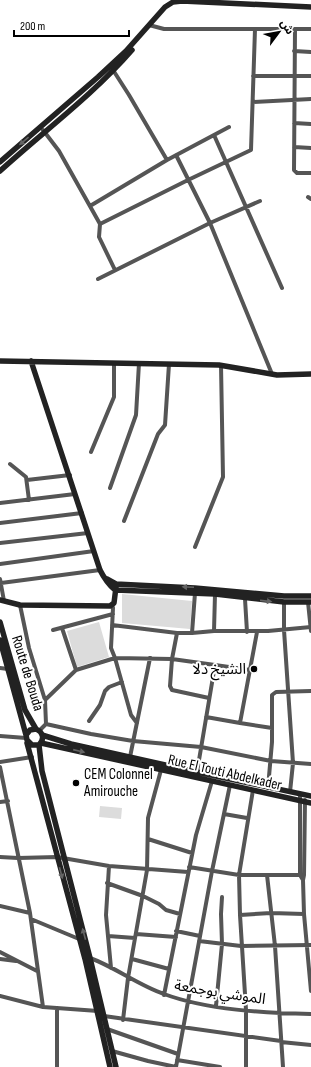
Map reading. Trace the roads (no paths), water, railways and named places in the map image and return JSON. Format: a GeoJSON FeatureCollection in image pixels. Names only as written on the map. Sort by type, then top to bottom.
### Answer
{"type":"FeatureCollection","features":[{"type":"Feature","properties":{"kind":"street"},"geometry":{"type":"LineString","coordinates":[[0,162],[113,70],[151,26],[168,2],[279,3],[311,7]]}},
{"type":"Feature","properties":{"kind":"street"},"geometry":{"type":"LineString","coordinates":[[151,26],[164,29],[311,29]]}},
{"type":"Feature","properties":{"kind":"street"},"geometry":{"type":"LineString","coordinates":[[0,171],[42,129],[151,26]]}},
{"type":"Feature","properties":{"kind":"street"},"geometry":{"type":"LineString","coordinates":[[100,224],[251,150],[255,29]]}},
{"type":"Feature","properties":{"kind":"street"},"geometry":{"type":"LineString","coordinates":[[295,29],[295,172],[311,173]]}},
{"type":"Feature","properties":{"kind":"street"},"geometry":{"type":"LineString","coordinates":[[294,51],[311,52]]}},
{"type":"Feature","properties":{"kind":"street"},"geometry":{"type":"LineString","coordinates":[[113,70],[167,160]]}},
{"type":"Feature","properties":{"kind":"street"},"geometry":{"type":"LineString","coordinates":[[253,76],[311,76]]}},
{"type":"Feature","properties":{"kind":"street"},"geometry":{"type":"LineString","coordinates":[[253,102],[311,100]]}},
{"type":"Feature","properties":{"kind":"street"},"geometry":{"type":"LineString","coordinates":[[294,123],[311,124]]}},
{"type":"Feature","properties":{"kind":"street"},"geometry":{"type":"LineString","coordinates":[[90,206],[167,160],[229,127]]}},
{"type":"Feature","properties":{"kind":"street"},"geometry":{"type":"LineString","coordinates":[[42,129],[59,151],[100,224],[100,237],[116,270]]}},
{"type":"Feature","properties":{"kind":"street"},"geometry":{"type":"LineString","coordinates":[[214,135],[282,288]]}},
{"type":"Feature","properties":{"kind":"street"},"geometry":{"type":"LineString","coordinates":[[294,148],[311,148]]}},
{"type":"Feature","properties":{"kind":"street"},"geometry":{"type":"LineString","coordinates":[[176,155],[210,223],[272,374]]}},
{"type":"Feature","properties":{"kind":"street"},"geometry":{"type":"LineString","coordinates":[[98,279],[210,223],[260,201]]}},
{"type":"Feature","properties":{"kind":"street"},"geometry":{"type":"LineString","coordinates":[[0,361],[221,365],[272,374],[311,374]]}},
{"type":"Feature","properties":{"kind":"street"},"geometry":{"type":"LineString","coordinates":[[31,361],[103,577],[116,587],[215,594],[245,599],[284,602],[310,600]]}},
{"type":"Feature","properties":{"kind":"street"},"geometry":{"type":"LineString","coordinates":[[91,452],[114,397],[114,363]]}},
{"type":"Feature","properties":{"kind":"street"},"geometry":{"type":"LineString","coordinates":[[110,488],[136,415],[139,363]]}},
{"type":"Feature","properties":{"kind":"street"},"geometry":{"type":"LineString","coordinates":[[124,521],[158,434],[166,425],[169,364]]}},
{"type":"Feature","properties":{"kind":"street"},"geometry":{"type":"LineString","coordinates":[[195,547],[222,477],[221,365]]}},
{"type":"Feature","properties":{"kind":"street"},"geometry":{"type":"LineString","coordinates":[[10,464],[25,476],[27,480],[29,500]]}},
{"type":"Feature","properties":{"kind":"street"},"geometry":{"type":"LineString","coordinates":[[27,480],[70,475]]}},
{"type":"Feature","properties":{"kind":"street"},"geometry":{"type":"LineString","coordinates":[[0,503],[76,494]]}},
{"type":"Feature","properties":{"kind":"street"},"geometry":{"type":"LineString","coordinates":[[0,523],[82,513]]}},
{"type":"Feature","properties":{"kind":"street"},"geometry":{"type":"LineString","coordinates":[[0,543],[88,533]]}},
{"type":"Feature","properties":{"kind":"street"},"geometry":{"type":"LineString","coordinates":[[0,564],[94,551]]}},
{"type":"Feature","properties":{"kind":"street"},"geometry":{"type":"LineString","coordinates":[[100,570],[0,581],[2,600],[20,606],[112,605]]}},
{"type":"Feature","properties":{"kind":"street"},"geometry":{"type":"LineString","coordinates":[[116,587],[195,588],[284,596],[310,600]]}},
{"type":"Feature","properties":{"kind":"street"},"geometry":{"type":"LineString","coordinates":[[116,587],[114,602],[112,605],[113,614],[111,648],[131,715],[137,723]]}},
{"type":"Feature","properties":{"kind":"street"},"geometry":{"type":"LineString","coordinates":[[192,633],[195,593]]}},
{"type":"Feature","properties":{"kind":"street"},"geometry":{"type":"LineString","coordinates":[[214,631],[215,594]]}},
{"type":"Feature","properties":{"kind":"street"},"geometry":{"type":"LineString","coordinates":[[245,599],[247,632]]}},
{"type":"Feature","properties":{"kind":"street"},"geometry":{"type":"LineString","coordinates":[[310,600],[311,631]]}},
{"type":"Feature","properties":{"kind":"street"},"geometry":{"type":"LineString","coordinates":[[284,602],[284,630],[293,764],[290,792]]}},
{"type":"Feature","properties":{"kind":"street"},"geometry":{"type":"LineString","coordinates":[[20,606],[29,648],[45,700],[46,724],[39,732],[43,776],[100,1010],[110,1067]]}},
{"type":"Feature","properties":{"kind":"street"},"geometry":{"type":"LineString","coordinates":[[53,630],[113,614]]}},
{"type":"Feature","properties":{"kind":"street","name":"Route de Bouda"},"geometry":{"type":"LineString","coordinates":[[0,622],[25,710],[39,732]]}},
{"type":"Feature","properties":{"kind":"street"},"geometry":{"type":"LineString","coordinates":[[112,624],[177,633],[214,631],[257,632],[311,627]]}},
{"type":"Feature","properties":{"kind":"street"},"geometry":{"type":"LineString","coordinates":[[62,628],[76,670]]}},
{"type":"Feature","properties":{"kind":"street"},"geometry":{"type":"LineString","coordinates":[[240,723],[257,632]]}},
{"type":"Feature","properties":{"kind":"street"},"geometry":{"type":"LineString","coordinates":[[177,633],[172,659],[170,686],[172,690],[209,698]]}},
{"type":"Feature","properties":{"kind":"street","name":"Route de Bouda"},"geometry":{"type":"LineString","coordinates":[[0,640],[79,939],[87,959]]}},
{"type":"Feature","properties":{"kind":"street"},"geometry":{"type":"LineString","coordinates":[[45,700],[76,670],[115,658],[172,659],[250,670]]}},
{"type":"Feature","properties":{"kind":"street"},"geometry":{"type":"LineString","coordinates":[[130,757],[150,658]]}},
{"type":"Feature","properties":{"kind":"street"},"geometry":{"type":"LineString","coordinates":[[197,772],[215,665]]}},
{"type":"Feature","properties":{"kind":"street"},"geometry":{"type":"LineString","coordinates":[[0,668],[8,669]]}},
{"type":"Feature","properties":{"kind":"street"},"geometry":{"type":"LineString","coordinates":[[89,721],[100,705],[105,691],[109,687],[122,682]]}},
{"type":"Feature","properties":{"kind":"street"},"geometry":{"type":"LineString","coordinates":[[268,788],[271,761],[272,695],[276,692],[311,691]]}},
{"type":"Feature","properties":{"kind":"street"},"geometry":{"type":"LineString","coordinates":[[206,717],[272,728]]}},
{"type":"Feature","properties":{"kind":"street"},"geometry":{"type":"LineString","coordinates":[[46,724],[133,741],[201,747],[271,761],[293,764],[311,764]]}},
{"type":"Feature","properties":{"kind":"street"},"geometry":{"type":"LineString","coordinates":[[0,736],[26,738],[30,730],[39,732]]}},
{"type":"Feature","properties":{"kind":"street","name":"Rue El Touti Abdelkader"},"geometry":{"type":"LineString","coordinates":[[39,732],[130,757],[306,795]]}},
{"type":"Feature","properties":{"kind":"street","name":"Rue El Touti Abdelkader"},"geometry":{"type":"LineString","coordinates":[[26,738],[32,745],[40,744],[305,802]]}},
{"type":"Feature","properties":{"kind":"street"},"geometry":{"type":"LineString","coordinates":[[0,762],[32,757]]}},
{"type":"Feature","properties":{"kind":"street"},"geometry":{"type":"LineString","coordinates":[[0,767],[30,913],[42,1007]]}},
{"type":"Feature","properties":{"kind":"street"},"geometry":{"type":"LineString","coordinates":[[122,1020],[147,870],[148,818],[161,770]]}},
{"type":"Feature","properties":{"kind":"street"},"geometry":{"type":"LineString","coordinates":[[164,994],[196,835],[212,781]]}},
{"type":"Feature","properties":{"kind":"street"},"geometry":{"type":"LineString","coordinates":[[112,1051],[176,1067],[212,871],[230,785]]}},
{"type":"Feature","properties":{"kind":"street"},"geometry":{"type":"LineString","coordinates":[[246,1067],[246,1010],[241,946],[239,874],[247,818],[253,790]]}},
{"type":"Feature","properties":{"kind":"street"},"geometry":{"type":"LineString","coordinates":[[306,795],[302,843],[302,875],[304,914],[309,945],[311,991]]}},
{"type":"Feature","properties":{"kind":"street"},"geometry":{"type":"LineString","coordinates":[[0,802],[8,801]]}},
{"type":"Feature","properties":{"kind":"street"},"geometry":{"type":"LineString","coordinates":[[224,814],[247,818]]}},
{"type":"Feature","properties":{"kind":"street"},"geometry":{"type":"LineString","coordinates":[[148,838],[192,853]]}},
{"type":"Feature","properties":{"kind":"street"},"geometry":{"type":"LineString","coordinates":[[0,857],[57,857],[108,866],[188,872]]}},
{"type":"Feature","properties":{"kind":"street"},"geometry":{"type":"LineString","coordinates":[[108,866],[106,915],[111,968]]}},
{"type":"Feature","properties":{"kind":"street"},"geometry":{"type":"LineString","coordinates":[[189,868],[239,874],[302,875]]}},
{"type":"Feature","properties":{"kind":"street"},"geometry":{"type":"LineString","coordinates":[[267,875],[275,946],[283,1067]]}},
{"type":"Feature","properties":{"kind":"street"},"geometry":{"type":"LineString","coordinates":[[107,883],[143,896],[159,904],[166,910],[180,914]]}},
{"type":"Feature","properties":{"kind":"street"},"geometry":{"type":"LineString","coordinates":[[216,1006],[222,944],[222,897]]}},
{"type":"Feature","properties":{"kind":"street"},"geometry":{"type":"LineString","coordinates":[[0,906],[30,913]]}},
{"type":"Feature","properties":{"kind":"street"},"geometry":{"type":"LineString","coordinates":[[240,915],[271,913],[304,914]]}},
{"type":"Feature","properties":{"kind":"street"},"geometry":{"type":"LineString","coordinates":[[31,920],[79,939]]}},
{"type":"Feature","properties":{"kind":"street"},"geometry":{"type":"LineString","coordinates":[[176,931],[222,944],[241,946],[309,945]]}},
{"type":"Feature","properties":{"kind":"street"},"geometry":{"type":"LineString","coordinates":[[108,936],[176,937]]}},
{"type":"Feature","properties":{"kind":"street"},"geometry":{"type":"LineString","coordinates":[[0,952],[37,970]]}},
{"type":"Feature","properties":{"kind":"street"},"geometry":{"type":"LineString","coordinates":[[0,959],[19,961]]}},
{"type":"Feature","properties":{"kind":"street","name":"الموشي بوجمعة"},"geometry":{"type":"LineString","coordinates":[[87,959],[111,968],[128,978],[164,994],[188,1002],[246,1010],[311,1014]]}},
{"type":"Feature","properties":{"kind":"street"},"geometry":{"type":"LineString","coordinates":[[132,959],[169,969]]}},
{"type":"Feature","properties":{"kind":"street"},"geometry":{"type":"LineString","coordinates":[[0,996],[42,1007],[100,1010]]}},
{"type":"Feature","properties":{"kind":"street"},"geometry":{"type":"LineString","coordinates":[[57,1008],[57,1067]]}},
{"type":"Feature","properties":{"kind":"street"},"geometry":{"type":"LineString","coordinates":[[100,1010],[104,1016],[116,1067]]}},
{"type":"Feature","properties":{"kind":"street"},"geometry":{"type":"LineString","coordinates":[[104,1016],[122,1020],[246,1035],[311,1045]]}},
{"type":"Feature","properties":{"kind":"street"},"geometry":{"type":"LineString","coordinates":[[107,1029],[178,1054]]}},
{"type":"Feature","properties":{"kind":"street"},"geometry":{"type":"LineString","coordinates":[[177,1060],[220,1067]]}},
{"type":"Feature","properties":{"kind":"place","name":"الشيخ دلا"},"geometry":{"type":"Point","coordinates":[254,669]}},
{"type":"Feature","properties":{"kind":"place","name":"CEM Colonnel Amirouche"},"geometry":{"type":"Point","coordinates":[76,783]}}]}
